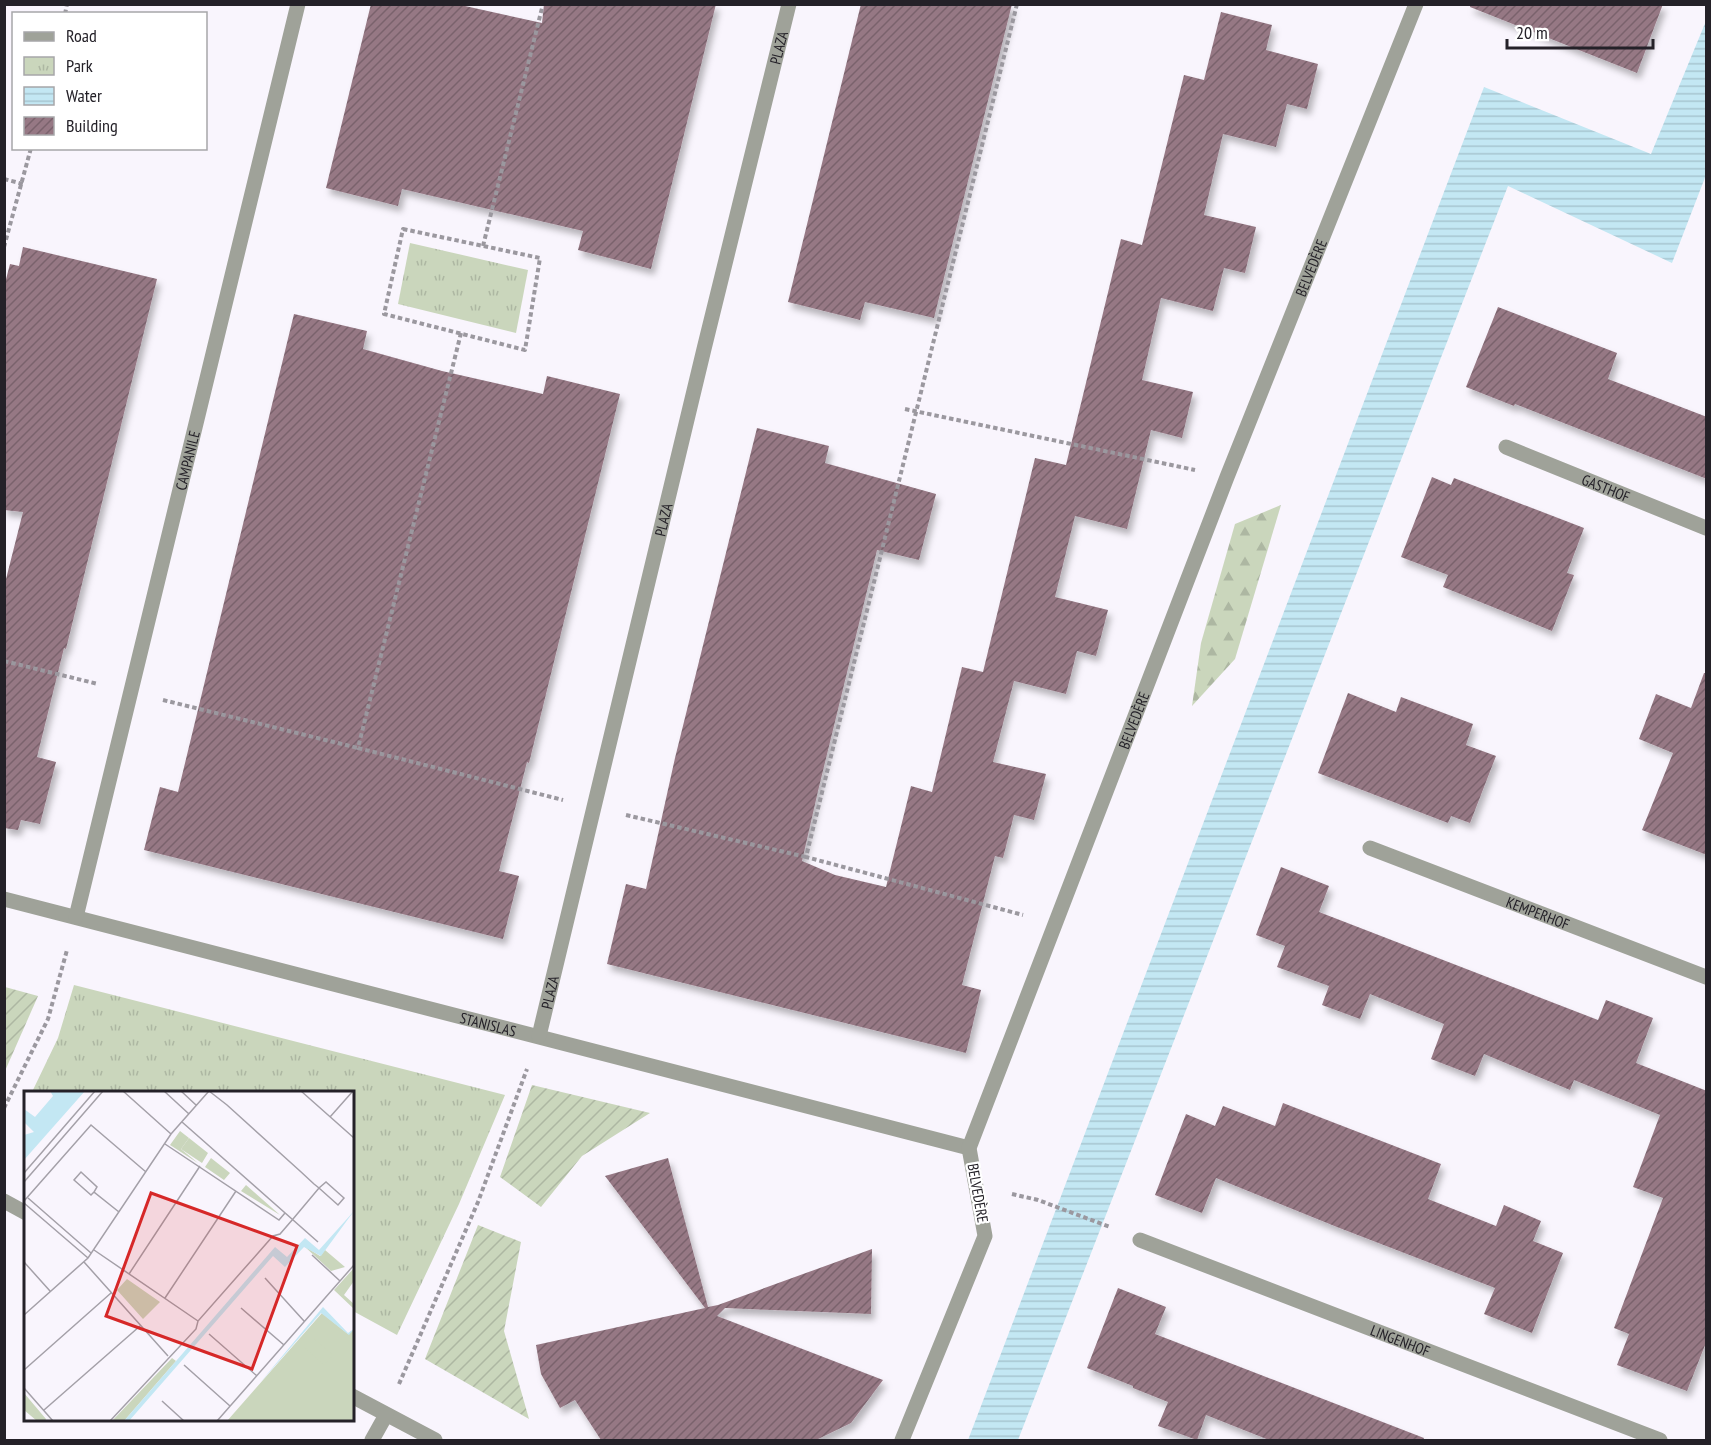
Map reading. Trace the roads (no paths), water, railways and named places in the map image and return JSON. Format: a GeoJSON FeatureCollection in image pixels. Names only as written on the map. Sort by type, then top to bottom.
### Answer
{"type":"FeatureCollection","features":[{"type":"Feature","properties":{"kind":"street","name":"CAMPANILE"},"geometry":{"type":"LineString","coordinates":[[76,917],[298,4]]}},
{"type":"Feature","properties":{"kind":"street","name":"PLAZA"},"geometry":{"type":"LineString","coordinates":[[539,1036],[789,4]]}},
{"type":"Feature","properties":{"kind":"street","name":"BELVEDÈRE"},"geometry":{"type":"LineString","coordinates":[[902,1440],[985,1236],[969,1148],[1227,477],[1416,4]]}},
{"type":"Feature","properties":{"kind":"street","name":"GASTHOF"},"geometry":{"type":"LineString","coordinates":[[1506,447],[1707,528]]}},
{"type":"Feature","properties":{"kind":"street","name":"KEMPERHOF"},"geometry":{"type":"LineString","coordinates":[[1370,848],[1707,977]]}},
{"type":"Feature","properties":{"kind":"street","name":"STANISLAS"},"geometry":{"type":"LineString","coordinates":[[4,900],[969,1148]]}},
{"type":"Feature","properties":{"kind":"street"},"geometry":{"type":"LineString","coordinates":[[4,1201],[24,1212]]}},
{"type":"Feature","properties":{"kind":"street","name":"LINGENHOF"},"geometry":{"type":"LineString","coordinates":[[1140,1240],[1660,1440]]}},
{"type":"Feature","properties":{"kind":"street"},"geometry":{"type":"LineString","coordinates":[[354,1397],[435,1440]]}},
{"type":"Feature","properties":{"kind":"street"},"geometry":{"type":"LineString","coordinates":[[372,1440],[386,1415]]}},
{"type":"Feature","properties":{"kind":"water"},"geometry":{"type":"Polygon","coordinates":[[[1706,21],[1706,175],[1672,263],[1508,186],[1018,1440],[968,1440],[1484,87],[1651,154],[1706,21]]]}}]}
